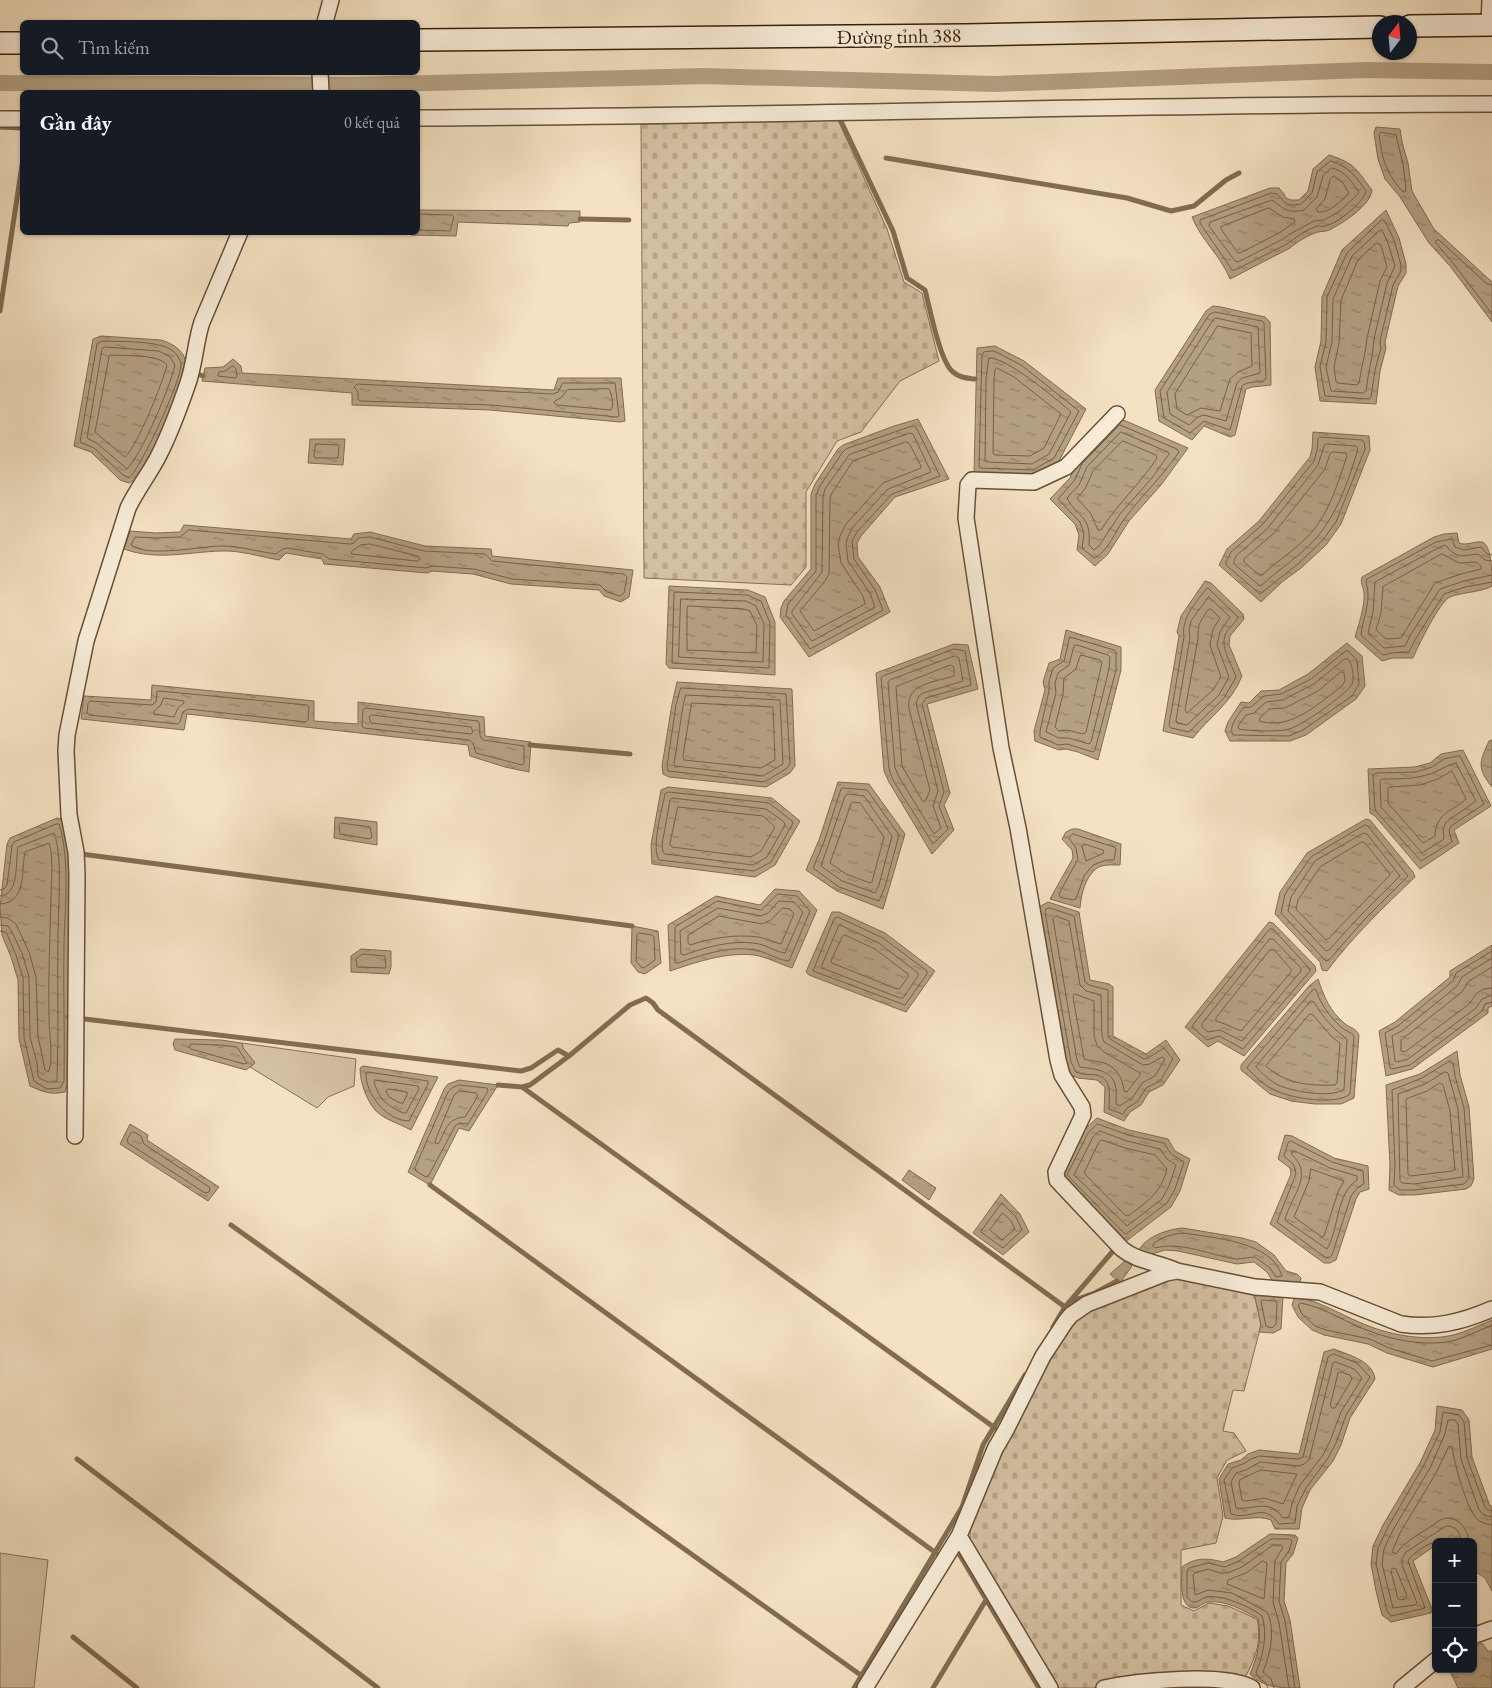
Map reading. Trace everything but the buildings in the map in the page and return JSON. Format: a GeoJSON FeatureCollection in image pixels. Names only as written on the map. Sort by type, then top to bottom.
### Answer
{"type":"FeatureCollection","features":[{"type":"Feature","properties":{"kind":"main road"},"geometry":{"type":"LineString","coordinates":[[1417,26],[1491,25]]}},
{"type":"Feature","properties":{"kind":"main road","name":"Đường tỉnh 388"},"geometry":{"type":"LineString","coordinates":[[420,40],[975,35],[1372,27]]}},
{"type":"Feature","properties":{"kind":"main road"},"geometry":{"type":"LineString","coordinates":[[0,43],[20,42]]}},
{"type":"Feature","properties":{"kind":"street"},"geometry":{"type":"LineString","coordinates":[[326,20],[331,0]]}},
{"type":"Feature","properties":{"kind":"street"},"geometry":{"type":"LineString","coordinates":[[1490,0],[1491,25]]}},
{"type":"Feature","properties":{"kind":"street"},"geometry":{"type":"LineString","coordinates":[[320,75],[321,90]]}},
{"type":"Feature","properties":{"kind":"street"},"geometry":{"type":"LineString","coordinates":[[420,118],[635,117],[1246,105],[1492,104]]}},
{"type":"Feature","properties":{"kind":"street"},"geometry":{"type":"LineString","coordinates":[[0,119],[20,119]]}},
{"type":"Feature","properties":{"kind":"street"},"geometry":{"type":"LineString","coordinates":[[75,1136],[77,874],[76,852],[67,792],[66,751],[69,721],[92,619],[128,508],[134,494],[159,455],[182,401],[194,364],[198,334],[202,322],[239,235]]}},
{"type":"Feature","properties":{"kind":"street"},"geometry":{"type":"LineString","coordinates":[[1117,414],[1066,467],[1034,482],[972,480],[968,485],[966,518],[1001,748],[1018,828],[1058,1060],[1062,1075],[1082,1107],[1083,1115],[1055,1176],[1122,1249],[1139,1259],[1163,1264],[1177,1271],[1255,1287],[1320,1292],[1401,1324],[1413,1326],[1430,1327],[1450,1323],[1476,1316],[1492,1309]]}},
{"type":"Feature","properties":{"kind":"street"},"geometry":{"type":"LineString","coordinates":[[865,1688],[959,1536],[994,1449],[1007,1428],[1043,1356],[1066,1321],[1071,1315],[1087,1304],[1166,1272],[1177,1271]]}},
{"type":"Feature","properties":{"kind":"street"},"geometry":{"type":"LineString","coordinates":[[959,1536],[1050,1688]]}},
{"type":"Feature","properties":{"kind":"street"},"geometry":{"type":"LineString","coordinates":[[1477,1635],[1492,1629]]}},
{"type":"Feature","properties":{"kind":"street"},"geometry":{"type":"LineString","coordinates":[[1402,1688],[1432,1663]]}},
{"type":"Feature","properties":{"kind":"street"},"geometry":{"type":"LineString","coordinates":[[1104,1688],[1168,1680],[1225,1680],[1252,1688]]}},
{"type":"Feature","properties":{"kind":"green space"},"geometry":{"type":"Polygon","coordinates":[[[838,120],[887,229],[904,282],[922,293],[939,361],[900,381],[861,432],[837,441],[806,492],[806,567],[791,585],[644,578],[641,124],[838,120]]]}},
{"type":"Feature","properties":{"kind":"green space"},"geometry":{"type":"Polygon","coordinates":[[[242,1043],[356,1059],[354,1086],[328,1097],[317,1108],[250,1067],[255,1063],[243,1048],[242,1043]]]}},
{"type":"Feature","properties":{"kind":"green space"},"geometry":{"type":"Polygon","coordinates":[[[1167,1276],[1254,1293],[1261,1325],[1244,1391],[1233,1390],[1223,1431],[1234,1433],[1246,1451],[1227,1460],[1217,1478],[1223,1516],[1216,1543],[1181,1550],[1181,1605],[1194,1611],[1209,1603],[1228,1606],[1257,1619],[1258,1644],[1251,1666],[1243,1681],[1156,1677],[1093,1688],[1054,1688],[973,1552],[970,1537],[971,1517],[1046,1357],[1084,1310],[1167,1276]]]}},
{"type":"Feature","properties":{"kind":"green space"},"geometry":{"type":"Polygon","coordinates":[[[0,1553],[48,1560],[34,1688],[0,1688],[0,1553]]]}},
{"type":"Feature","properties":{"kind":"water"},"geometry":{"type":"Polygon","coordinates":[[[1376,127],[1400,129],[1412,191],[1434,229],[1492,282],[1492,322],[1450,266],[1429,243],[1400,197],[1385,179],[1378,159],[1374,133],[1376,127]]]}},
{"type":"Feature","properties":{"kind":"water"},"geometry":{"type":"Polygon","coordinates":[[[1329,155],[1350,164],[1358,172],[1372,190],[1367,202],[1348,219],[1328,231],[1318,232],[1307,237],[1290,248],[1230,279],[1222,263],[1200,233],[1192,217],[1270,188],[1279,188],[1286,198],[1299,200],[1308,191],[1313,169],[1329,155]]]}},
{"type":"Feature","properties":{"kind":"water"},"geometry":{"type":"Polygon","coordinates":[[[420,210],[580,211],[580,222],[569,223],[568,226],[458,222],[456,236],[411,235],[420,235],[420,210]]]}},
{"type":"Feature","properties":{"kind":"water"},"geometry":{"type":"Polygon","coordinates":[[[1386,210],[1399,238],[1406,264],[1406,273],[1398,286],[1385,342],[1386,348],[1380,371],[1376,404],[1320,401],[1315,367],[1321,341],[1322,297],[1342,250],[1386,210]]]}},
{"type":"Feature","properties":{"kind":"water"},"geometry":{"type":"Polygon","coordinates":[[[1213,306],[1265,317],[1270,322],[1271,385],[1246,389],[1235,435],[1230,437],[1204,426],[1192,440],[1159,421],[1155,390],[1206,311],[1213,306]]]}},
{"type":"Feature","properties":{"kind":"water"},"geometry":{"type":"Polygon","coordinates":[[[101,336],[161,340],[170,343],[178,349],[186,361],[180,389],[165,424],[141,471],[129,483],[120,480],[91,452],[74,446],[93,339],[101,336]]]}},
{"type":"Feature","properties":{"kind":"water"},"geometry":{"type":"Polygon","coordinates":[[[995,346],[1024,361],[1086,409],[1059,461],[1035,475],[974,473],[977,348],[995,346]]]}},
{"type":"Feature","properties":{"kind":"water"},"geometry":{"type":"Polygon","coordinates":[[[233,359],[241,366],[242,373],[554,390],[558,378],[621,378],[625,421],[490,410],[352,405],[352,393],[202,381],[205,368],[223,367],[233,359]]]}},
{"type":"Feature","properties":{"kind":"water"},"geometry":{"type":"Polygon","coordinates":[[[1119,418],[1188,448],[1161,485],[1129,521],[1108,554],[1095,566],[1077,550],[1079,535],[1075,524],[1050,499],[1070,478],[1077,461],[1119,418]]]}},
{"type":"Feature","properties":{"kind":"water"},"geometry":{"type":"Polygon","coordinates":[[[918,419],[949,479],[895,497],[857,543],[858,557],[880,587],[890,612],[809,657],[780,617],[784,601],[811,569],[811,494],[815,484],[838,449],[843,445],[918,419]]]}},
{"type":"Feature","properties":{"kind":"water"},"geometry":{"type":"Polygon","coordinates":[[[1313,432],[1369,436],[1370,450],[1341,524],[1326,545],[1261,602],[1219,565],[1227,549],[1259,521],[1310,457],[1313,432]]]}},
{"type":"Feature","properties":{"kind":"water"},"geometry":{"type":"Polygon","coordinates":[[[310,439],[345,439],[343,465],[308,463],[310,439]]]}},
{"type":"Feature","properties":{"kind":"water"},"geometry":{"type":"Polygon","coordinates":[[[184,525],[351,539],[354,534],[370,532],[425,546],[491,549],[492,556],[633,570],[629,597],[621,602],[604,596],[599,590],[511,584],[473,574],[432,571],[427,573],[324,564],[322,559],[286,553],[279,560],[228,551],[148,555],[124,549],[130,531],[180,532],[184,525]]]}},
{"type":"Feature","properties":{"kind":"water"},"geometry":{"type":"Polygon","coordinates":[[[1457,533],[1459,543],[1482,542],[1485,544],[1490,554],[1492,586],[1483,590],[1455,595],[1446,600],[1430,624],[1413,658],[1392,658],[1382,661],[1355,637],[1364,603],[1362,577],[1434,537],[1457,533]]]}},
{"type":"Feature","properties":{"kind":"water"},"geometry":{"type":"Polygon","coordinates":[[[1205,581],[1211,583],[1243,614],[1244,619],[1230,636],[1229,645],[1242,676],[1226,702],[1193,738],[1163,731],[1181,616],[1205,581]]]}},
{"type":"Feature","properties":{"kind":"water"},"geometry":{"type":"Polygon","coordinates":[[[669,586],[748,590],[765,597],[775,622],[775,675],[669,668],[666,664],[669,586]]]}},
{"type":"Feature","properties":{"kind":"water"},"geometry":{"type":"Polygon","coordinates":[[[1066,630],[1121,647],[1121,670],[1098,760],[1078,752],[1066,749],[1059,750],[1035,741],[1034,731],[1045,690],[1043,682],[1049,663],[1060,659],[1066,630]]]}},
{"type":"Feature","properties":{"kind":"water"},"geometry":{"type":"Polygon","coordinates":[[[1347,643],[1362,656],[1365,686],[1356,699],[1306,735],[1290,741],[1230,741],[1225,731],[1228,722],[1241,702],[1249,703],[1261,691],[1279,690],[1308,674],[1347,643]]]}},
{"type":"Feature","properties":{"kind":"water"},"geometry":{"type":"Polygon","coordinates":[[[954,644],[968,645],[978,689],[927,704],[950,793],[944,805],[954,830],[932,854],[884,771],[876,673],[954,644]]]}},
{"type":"Feature","properties":{"kind":"water"},"geometry":{"type":"Polygon","coordinates":[[[677,682],[792,689],[795,766],[790,773],[766,787],[669,777],[663,774],[662,766],[677,682]]]}},
{"type":"Feature","properties":{"kind":"water"},"geometry":{"type":"Polygon","coordinates":[[[152,685],[314,701],[314,721],[358,724],[358,702],[484,717],[485,736],[531,742],[529,772],[470,756],[468,745],[187,714],[184,730],[81,719],[84,696],[151,700],[152,685]]]}},
{"type":"Feature","properties":{"kind":"water"},"geometry":{"type":"Polygon","coordinates":[[[1492,740],[1492,787],[1484,775],[1481,765],[1489,741],[1492,740]]]}},
{"type":"Feature","properties":{"kind":"water"},"geometry":{"type":"Polygon","coordinates":[[[1463,750],[1491,806],[1454,830],[1459,843],[1420,869],[1375,816],[1370,813],[1368,769],[1415,767],[1430,763],[1441,754],[1463,750]]]}},
{"type":"Feature","properties":{"kind":"water"},"geometry":{"type":"Polygon","coordinates":[[[838,782],[869,784],[905,834],[883,909],[837,891],[806,870],[819,840],[838,782]]]}},
{"type":"Feature","properties":{"kind":"water"},"geometry":{"type":"Polygon","coordinates":[[[668,787],[772,798],[800,821],[775,865],[755,877],[652,864],[651,845],[661,790],[668,787]]]}},
{"type":"Feature","properties":{"kind":"water"},"geometry":{"type":"Polygon","coordinates":[[[335,817],[377,822],[377,845],[334,838],[335,817]]]}},
{"type":"Feature","properties":{"kind":"water"},"geometry":{"type":"Polygon","coordinates":[[[57,818],[62,819],[67,831],[69,844],[68,1016],[70,1065],[65,1092],[51,1093],[30,1086],[19,1039],[18,980],[2,935],[0,907],[7,844],[10,838],[57,818]]]}},
{"type":"Feature","properties":{"kind":"water"},"geometry":{"type":"Polygon","coordinates":[[[1366,819],[1370,820],[1413,872],[1415,877],[1358,934],[1327,971],[1322,970],[1320,962],[1275,914],[1280,892],[1307,853],[1366,819]]]}},
{"type":"Feature","properties":{"kind":"water"},"geometry":{"type":"Polygon","coordinates":[[[1078,829],[1121,844],[1120,865],[1102,866],[1089,876],[1084,886],[1080,908],[1050,899],[1073,858],[1072,850],[1062,839],[1066,832],[1078,829]]]}},
{"type":"Feature","properties":{"kind":"water"},"geometry":{"type":"Polygon","coordinates":[[[775,889],[799,891],[817,910],[792,968],[764,957],[743,954],[711,959],[670,971],[668,925],[716,896],[760,905],[775,889]]]}},
{"type":"Feature","properties":{"kind":"water"},"geometry":{"type":"Polygon","coordinates":[[[1048,902],[1079,912],[1090,980],[1109,984],[1113,987],[1113,1036],[1146,1054],[1166,1040],[1180,1060],[1163,1085],[1149,1092],[1141,1105],[1130,1112],[1124,1121],[1104,1112],[1105,1087],[1097,1080],[1078,1078],[1071,1075],[1066,1064],[1039,907],[1048,902]]]}},
{"type":"Feature","properties":{"kind":"water"},"geometry":{"type":"Polygon","coordinates":[[[832,912],[839,912],[885,933],[935,971],[906,1012],[809,975],[806,972],[832,912]]]}},
{"type":"Feature","properties":{"kind":"water"},"geometry":{"type":"Polygon","coordinates":[[[1269,922],[1273,923],[1315,966],[1316,971],[1244,1056],[1218,1041],[1208,1047],[1185,1027],[1269,922]]]}},
{"type":"Feature","properties":{"kind":"water"},"geometry":{"type":"Polygon","coordinates":[[[632,926],[658,931],[661,963],[645,974],[638,972],[631,963],[632,926]]]}},
{"type":"Feature","properties":{"kind":"water"},"geometry":{"type":"Polygon","coordinates":[[[1492,945],[1492,1006],[1488,1008],[1488,1013],[1412,1069],[1386,1076],[1379,1031],[1395,1022],[1450,977],[1450,971],[1492,945]]]}},
{"type":"Feature","properties":{"kind":"water"},"geometry":{"type":"Polygon","coordinates":[[[361,949],[391,951],[389,974],[351,972],[351,956],[361,949]]]}},
{"type":"Feature","properties":{"kind":"water"},"geometry":{"type":"Polygon","coordinates":[[[1318,979],[1331,1009],[1359,1035],[1354,1098],[1341,1104],[1315,1104],[1291,1101],[1270,1094],[1241,1070],[1241,1065],[1309,986],[1318,979]]]}},
{"type":"Feature","properties":{"kind":"water"},"geometry":{"type":"Polygon","coordinates":[[[175,1039],[221,1040],[242,1043],[243,1048],[255,1063],[246,1070],[175,1050],[173,1044],[175,1039]]]}},
{"type":"Feature","properties":{"kind":"water"},"geometry":{"type":"Polygon","coordinates":[[[1457,1051],[1460,1075],[1469,1107],[1474,1179],[1471,1186],[1466,1189],[1399,1195],[1389,1190],[1390,1165],[1386,1085],[1420,1074],[1457,1051]]]}},
{"type":"Feature","properties":{"kind":"water"},"geometry":{"type":"Polygon","coordinates":[[[363,1066],[438,1077],[411,1130],[387,1119],[375,1110],[366,1096],[362,1085],[360,1068],[363,1066]]]}},
{"type":"Feature","properties":{"kind":"water"},"geometry":{"type":"Polygon","coordinates":[[[459,1080],[498,1085],[469,1131],[459,1128],[430,1185],[408,1172],[444,1089],[448,1084],[459,1080]]]}},
{"type":"Feature","properties":{"kind":"water"},"geometry":{"type":"Polygon","coordinates":[[[1097,1118],[1129,1130],[1168,1139],[1175,1151],[1190,1159],[1180,1191],[1171,1207],[1125,1242],[1065,1181],[1063,1171],[1084,1130],[1097,1118]]]}},
{"type":"Feature","properties":{"kind":"water"},"geometry":{"type":"Polygon","coordinates":[[[130,1124],[148,1135],[147,1140],[219,1187],[208,1201],[120,1144],[130,1124]]]}},
{"type":"Feature","properties":{"kind":"water"},"geometry":{"type":"Polygon","coordinates":[[[1285,1135],[1292,1136],[1334,1158],[1368,1166],[1369,1189],[1360,1192],[1356,1199],[1336,1260],[1330,1263],[1324,1263],[1270,1224],[1291,1174],[1290,1168],[1278,1159],[1285,1135]]]}},
{"type":"Feature","properties":{"kind":"water"},"geometry":{"type":"Polygon","coordinates":[[[909,1170],[936,1188],[929,1200],[902,1180],[909,1170]]]}},
{"type":"Feature","properties":{"kind":"water"},"geometry":{"type":"Polygon","coordinates":[[[1001,1194],[1020,1214],[1029,1232],[1003,1255],[973,1233],[1001,1194]]]}},
{"type":"Feature","properties":{"kind":"water"},"geometry":{"type":"Polygon","coordinates":[[[1183,1228],[1256,1242],[1274,1255],[1286,1271],[1297,1274],[1301,1278],[1299,1285],[1273,1282],[1267,1272],[1254,1262],[1237,1264],[1178,1251],[1165,1250],[1152,1254],[1138,1252],[1145,1242],[1151,1238],[1170,1230],[1183,1228]]]}},
{"type":"Feature","properties":{"kind":"water"},"geometry":{"type":"Polygon","coordinates":[[[1126,1260],[1132,1266],[1120,1283],[1110,1274],[1126,1260]]]}},
{"type":"Feature","properties":{"kind":"water"},"geometry":{"type":"Polygon","coordinates":[[[1254,1293],[1283,1297],[1281,1329],[1273,1333],[1259,1332],[1261,1325],[1254,1293]]]}},
{"type":"Feature","properties":{"kind":"water"},"geometry":{"type":"Polygon","coordinates":[[[1300,1297],[1374,1328],[1413,1337],[1433,1338],[1453,1335],[1492,1320],[1492,1349],[1433,1367],[1387,1353],[1368,1344],[1324,1335],[1312,1330],[1298,1317],[1292,1305],[1294,1299],[1300,1297]]]}},
{"type":"Feature","properties":{"kind":"water"},"geometry":{"type":"Polygon","coordinates":[[[1334,1349],[1365,1363],[1370,1368],[1375,1379],[1350,1418],[1341,1445],[1333,1461],[1310,1490],[1302,1508],[1299,1529],[1275,1529],[1271,1520],[1265,1518],[1225,1518],[1219,1479],[1228,1464],[1241,1460],[1248,1454],[1259,1450],[1299,1454],[1324,1352],[1334,1349]]]}},
{"type":"Feature","properties":{"kind":"water"},"geometry":{"type":"Polygon","coordinates":[[[1437,1406],[1462,1410],[1469,1420],[1472,1457],[1490,1506],[1492,1506],[1492,1591],[1485,1578],[1477,1573],[1477,1538],[1432,1538],[1432,1548],[1413,1561],[1432,1609],[1431,1613],[1391,1622],[1382,1615],[1376,1591],[1371,1564],[1373,1546],[1383,1525],[1420,1463],[1435,1430],[1437,1406]]]}},
{"type":"Feature","properties":{"kind":"water"},"geometry":{"type":"Polygon","coordinates":[[[1270,1534],[1295,1535],[1298,1538],[1293,1554],[1286,1563],[1284,1601],[1290,1620],[1300,1688],[1266,1685],[1250,1674],[1255,1660],[1260,1633],[1258,1618],[1235,1607],[1216,1602],[1207,1602],[1195,1608],[1190,1607],[1183,1598],[1182,1567],[1192,1561],[1202,1559],[1223,1562],[1236,1557],[1270,1534]]]}},
{"type":"Feature","properties":{"kind":"water"},"geometry":{"type":"Polygon","coordinates":[[[1482,1643],[1488,1651],[1492,1651],[1492,1688],[1458,1688],[1451,1673],[1477,1673],[1477,1645],[1482,1643]]]}},
{"type":"Feature","properties":{"kind":"waterway"},"geometry":{"type":"LineString","coordinates":[[0,83],[351,85],[704,76],[994,84],[1365,70],[1492,72]]}},
{"type":"Feature","properties":{"kind":"waterway"},"geometry":{"type":"LineString","coordinates":[[840,119],[893,231],[907,278],[925,290],[936,334],[948,366],[958,375],[975,379]]}},
{"type":"Feature","properties":{"kind":"waterway"},"geometry":{"type":"LineString","coordinates":[[0,127],[20,128]]}},
{"type":"Feature","properties":{"kind":"waterway"},"geometry":{"type":"LineString","coordinates":[[886,158],[1127,198],[1171,211],[1194,206],[1226,180],[1239,173]]}},
{"type":"Feature","properties":{"kind":"waterway"},"geometry":{"type":"LineString","coordinates":[[0,311],[20,178]]}},
{"type":"Feature","properties":{"kind":"waterway"},"geometry":{"type":"LineString","coordinates":[[580,219],[629,220]]}},
{"type":"Feature","properties":{"kind":"waterway"},"geometry":{"type":"LineString","coordinates":[[198,374],[203,376]]}},
{"type":"Feature","properties":{"kind":"waterway"},"geometry":{"type":"LineString","coordinates":[[530,745],[630,754]]}},
{"type":"Feature","properties":{"kind":"waterway"},"geometry":{"type":"LineString","coordinates":[[81,854],[632,926]]}},
{"type":"Feature","properties":{"kind":"waterway"},"geometry":{"type":"LineString","coordinates":[[995,1428],[522,1087],[530,1085],[569,1056],[630,1005],[646,998],[658,1010],[1065,1307]]}},
{"type":"Feature","properties":{"kind":"waterway"},"geometry":{"type":"LineString","coordinates":[[68,1017],[521,1071],[531,1068],[558,1050],[569,1056]]}},
{"type":"Feature","properties":{"kind":"waterway"},"geometry":{"type":"LineString","coordinates":[[498,1085],[522,1087]]}},
{"type":"Feature","properties":{"kind":"waterway"},"geometry":{"type":"LineString","coordinates":[[430,1185],[936,1553]]}},
{"type":"Feature","properties":{"kind":"waterway"},"geometry":{"type":"LineString","coordinates":[[231,1225],[862,1676]]}},
{"type":"Feature","properties":{"kind":"waterway"},"geometry":{"type":"LineString","coordinates":[[1053,1327],[1065,1307],[1113,1251]]}},
{"type":"Feature","properties":{"kind":"waterway"},"geometry":{"type":"LineString","coordinates":[[1069,1302],[1095,1293],[1117,1281]]}},
{"type":"Feature","properties":{"kind":"waterway"},"geometry":{"type":"LineString","coordinates":[[854,1688],[962,1507],[983,1445],[1025,1375]]}},
{"type":"Feature","properties":{"kind":"waterway"},"geometry":{"type":"LineString","coordinates":[[77,1459],[378,1688]]}},
{"type":"Feature","properties":{"kind":"waterway"},"geometry":{"type":"LineString","coordinates":[[955,1547],[1039,1688]]}},
{"type":"Feature","properties":{"kind":"waterway"},"geometry":{"type":"LineString","coordinates":[[933,1688],[986,1600]]}},
{"type":"Feature","properties":{"kind":"waterway"},"geometry":{"type":"LineString","coordinates":[[73,1637],[137,1688]]}}]}
